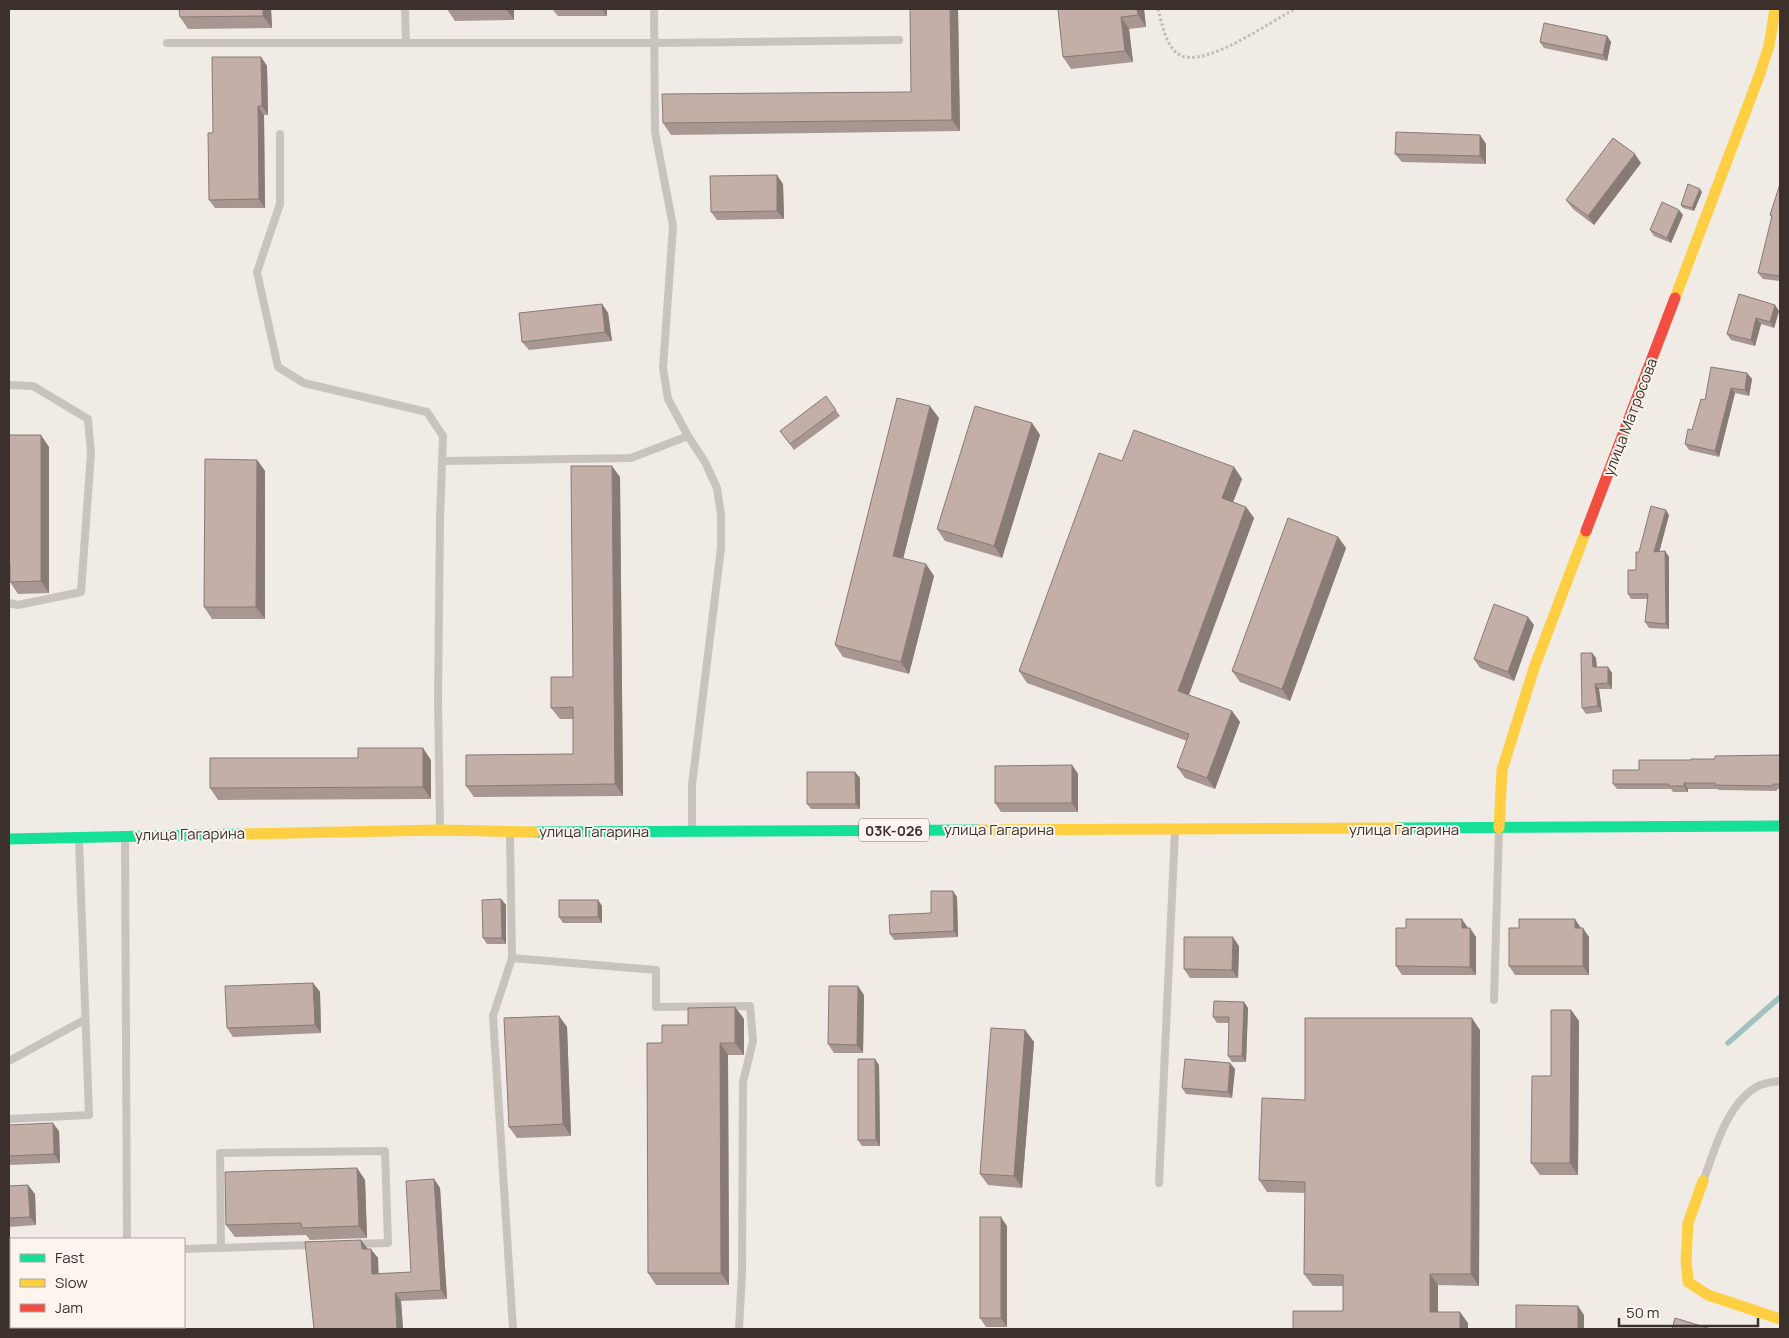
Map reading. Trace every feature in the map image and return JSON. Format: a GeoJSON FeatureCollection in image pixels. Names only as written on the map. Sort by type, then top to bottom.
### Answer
{"type":"FeatureCollection","features":[{"type":"Feature","properties":{"kind":"main road","name":"улица Матросова"},"geometry":{"type":"LineString","coordinates":[[1499,828],[1502,770],[1534,668],[1762,68],[1769,46],[1775,9]]}},
{"type":"Feature","properties":{"kind":"main road","name":"улица Гагарина"},"geometry":{"type":"LineString","coordinates":[[9,839],[440,830],[510,832],[1780,826]]}},
{"type":"Feature","properties":{"kind":"main road"},"geometry":{"type":"LineString","coordinates":[[1703,1181],[1688,1223],[1686,1259],[1688,1282],[1708,1295],[1780,1319]]}},
{"type":"Feature","properties":{"kind":"lane"},"geometry":{"type":"LineString","coordinates":[[405,9],[406,43]]}},
{"type":"Feature","properties":{"kind":"lane"},"geometry":{"type":"LineString","coordinates":[[654,9],[655,132],[673,226],[663,368],[668,399],[705,462],[717,488],[722,515],[721,548],[692,786],[692,831]]}},
{"type":"Feature","properties":{"kind":"lane"},"geometry":{"type":"LineString","coordinates":[[167,43],[655,43],[899,40]]}},
{"type":"Feature","properties":{"kind":"lane"},"geometry":{"type":"LineString","coordinates":[[280,134],[280,204],[257,272],[278,367],[304,383],[428,412],[443,436],[438,700],[440,830]]}},
{"type":"Feature","properties":{"kind":"lane"},"geometry":{"type":"LineString","coordinates":[[9,385],[33,386],[88,419],[91,453],[82,592],[18,605],[9,604]]}},
{"type":"Feature","properties":{"kind":"lane"},"geometry":{"type":"LineString","coordinates":[[442,461],[631,458],[688,436]]}},
{"type":"Feature","properties":{"kind":"lane"},"geometry":{"type":"LineString","coordinates":[[1494,1000],[1499,828]]}},
{"type":"Feature","properties":{"kind":"lane"},"geometry":{"type":"LineString","coordinates":[[1159,1183],[1175,829]]}},
{"type":"Feature","properties":{"kind":"lane"},"geometry":{"type":"LineString","coordinates":[[510,832],[512,958],[493,1016],[513,1329]]}},
{"type":"Feature","properties":{"kind":"lane"},"geometry":{"type":"LineString","coordinates":[[125,836],[127,1238]]}},
{"type":"Feature","properties":{"kind":"lane"},"geometry":{"type":"LineString","coordinates":[[9,1119],[89,1114],[84,1020],[79,838]]}},
{"type":"Feature","properties":{"kind":"lane"},"geometry":{"type":"LineString","coordinates":[[512,958],[656,970],[656,1007],[750,1006],[754,1041],[743,1082],[742,1274],[739,1329]]}},
{"type":"Feature","properties":{"kind":"lane"},"geometry":{"type":"LineString","coordinates":[[9,1061],[84,1020]]}},
{"type":"Feature","properties":{"kind":"lane"},"geometry":{"type":"LineString","coordinates":[[1703,1181],[1721,1132],[1741,1099],[1758,1086],[1780,1081]]}},
{"type":"Feature","properties":{"kind":"lane"},"geometry":{"type":"LineString","coordinates":[[221,1248],[220,1153],[385,1151],[388,1243],[348,1244]]}},
{"type":"Feature","properties":{"kind":"lane"},"geometry":{"type":"LineString","coordinates":[[185,1249],[319,1245]]}},
{"type":"Feature","properties":{"kind":"path"},"geometry":{"type":"LineString","coordinates":[[1158,9],[1171,46],[1181,56],[1197,58],[1218,52],[1295,9]]}},
{"type":"Feature","properties":{"kind":"building"},"geometry":{"type":"Polygon","coordinates":[[[179,9],[263,9],[263,16],[180,17],[179,9]]]}},
{"type":"Feature","properties":{"kind":"building"},"geometry":{"type":"Polygon","coordinates":[[[910,9],[950,9],[952,120],[663,123],[662,94],[911,92],[910,9]]]}},
{"type":"Feature","properties":{"kind":"building"},"geometry":{"type":"Polygon","coordinates":[[[1058,9],[1137,9],[1138,15],[1121,17],[1125,51],[1063,57],[1058,9]]]}},
{"type":"Feature","properties":{"kind":"building"},"geometry":{"type":"Polygon","coordinates":[[[1544,23],[1607,36],[1603,55],[1540,42],[1544,23]]]}},
{"type":"Feature","properties":{"kind":"building"},"geometry":{"type":"Polygon","coordinates":[[[212,57],[261,57],[262,106],[258,106],[259,199],[209,200],[208,133],[213,133],[212,57]]]}},
{"type":"Feature","properties":{"kind":"building"},"geometry":{"type":"Polygon","coordinates":[[[1396,132],[1480,135],[1480,156],[1395,154],[1396,132]]]}},
{"type":"Feature","properties":{"kind":"building"},"geometry":{"type":"Polygon","coordinates":[[[1613,138],[1635,154],[1588,216],[1566,200],[1613,138]]]}},
{"type":"Feature","properties":{"kind":"building"},"geometry":{"type":"Polygon","coordinates":[[[777,175],[777,211],[711,212],[710,176],[777,175]]]}},
{"type":"Feature","properties":{"kind":"building"},"geometry":{"type":"Polygon","coordinates":[[[1688,184],[1700,189],[1692,208],[1681,205],[1688,184]]]}},
{"type":"Feature","properties":{"kind":"building"},"geometry":{"type":"Polygon","coordinates":[[[1780,184],[1780,276],[1758,273],[1772,216],[1770,215],[1780,184]]]}},
{"type":"Feature","properties":{"kind":"building"},"geometry":{"type":"Polygon","coordinates":[[[1662,202],[1679,210],[1667,238],[1650,230],[1662,202]]]}},
{"type":"Feature","properties":{"kind":"building"},"geometry":{"type":"Polygon","coordinates":[[[1739,294],[1775,305],[1770,322],[1756,318],[1751,340],[1727,334],[1739,294]]]}},
{"type":"Feature","properties":{"kind":"building"},"geometry":{"type":"Polygon","coordinates":[[[602,304],[605,332],[522,342],[519,313],[602,304]]]}},
{"type":"Feature","properties":{"kind":"building"},"geometry":{"type":"Polygon","coordinates":[[[1711,367],[1747,373],[1745,390],[1731,388],[1715,451],[1685,444],[1688,429],[1692,430],[1701,399],[1705,400],[1711,367]]]}},
{"type":"Feature","properties":{"kind":"building"},"geometry":{"type":"Polygon","coordinates":[[[826,396],[836,410],[790,444],[780,431],[826,396]]]}},
{"type":"Feature","properties":{"kind":"building"},"geometry":{"type":"Polygon","coordinates":[[[897,398],[930,406],[893,556],[926,564],[901,662],[835,645],[897,398]]]}},
{"type":"Feature","properties":{"kind":"building"},"geometry":{"type":"Polygon","coordinates":[[[975,406],[1032,423],[994,546],[937,529],[975,406]]]}},
{"type":"Feature","properties":{"kind":"building"},"geometry":{"type":"Polygon","coordinates":[[[1134,430],[1234,467],[1222,498],[1246,507],[1178,691],[1232,711],[1207,778],[1177,767],[1189,734],[1019,671],[1099,453],[1122,461],[1134,430]]]}},
{"type":"Feature","properties":{"kind":"building"},"geometry":{"type":"Polygon","coordinates":[[[9,435],[41,435],[41,581],[10,582],[9,435]]]}},
{"type":"Feature","properties":{"kind":"building"},"geometry":{"type":"Polygon","coordinates":[[[205,459],[257,460],[256,607],[204,607],[205,459]]]}},
{"type":"Feature","properties":{"kind":"building"},"geometry":{"type":"Polygon","coordinates":[[[571,466],[612,466],[615,784],[466,786],[466,755],[573,754],[573,707],[551,708],[551,677],[573,677],[571,466]]]}},
{"type":"Feature","properties":{"kind":"building"},"geometry":{"type":"Polygon","coordinates":[[[1651,506],[1666,510],[1654,552],[1665,551],[1666,624],[1645,622],[1648,594],[1628,594],[1628,570],[1636,570],[1636,552],[1639,552],[1651,506]]]}},
{"type":"Feature","properties":{"kind":"building"},"geometry":{"type":"Polygon","coordinates":[[[1288,518],[1338,537],[1282,689],[1232,671],[1288,518]]]}},
{"type":"Feature","properties":{"kind":"building"},"geometry":{"type":"Polygon","coordinates":[[[1494,604],[1528,617],[1508,672],[1474,659],[1494,604]]]}},
{"type":"Feature","properties":{"kind":"building"},"geometry":{"type":"Polygon","coordinates":[[[1581,653],[1592,653],[1593,667],[1608,667],[1608,683],[1595,684],[1598,706],[1582,708],[1581,653]]]}},
{"type":"Feature","properties":{"kind":"building"},"geometry":{"type":"Polygon","coordinates":[[[358,748],[423,748],[423,787],[210,788],[210,758],[358,758],[358,748]]]}},
{"type":"Feature","properties":{"kind":"building"},"geometry":{"type":"Polygon","coordinates":[[[1780,755],[1780,784],[1773,784],[1773,786],[1715,785],[1715,783],[1684,783],[1684,786],[1669,786],[1669,784],[1613,784],[1613,770],[1639,770],[1639,760],[1691,760],[1715,759],[1715,756],[1780,755]]]}},
{"type":"Feature","properties":{"kind":"building"},"geometry":{"type":"Polygon","coordinates":[[[1072,765],[1072,803],[995,803],[995,766],[1072,765]]]}},
{"type":"Feature","properties":{"kind":"building"},"geometry":{"type":"Polygon","coordinates":[[[807,772],[855,772],[856,804],[807,804],[807,772]]]}},
{"type":"Feature","properties":{"kind":"building"},"geometry":{"type":"Polygon","coordinates":[[[931,891],[953,891],[954,931],[890,934],[889,915],[931,913],[931,891]]]}},
{"type":"Feature","properties":{"kind":"building"},"geometry":{"type":"Polygon","coordinates":[[[501,899],[502,938],[483,938],[482,900],[501,899]]]}},
{"type":"Feature","properties":{"kind":"building"},"geometry":{"type":"Polygon","coordinates":[[[559,900],[598,900],[598,917],[559,917],[559,900]]]}},
{"type":"Feature","properties":{"kind":"building"},"geometry":{"type":"Polygon","coordinates":[[[1406,919],[1462,919],[1462,928],[1470,928],[1470,967],[1396,966],[1396,928],[1406,928],[1406,919]]]}},
{"type":"Feature","properties":{"kind":"building"},"geometry":{"type":"Polygon","coordinates":[[[1519,919],[1575,919],[1575,928],[1583,928],[1583,966],[1509,966],[1509,928],[1519,928],[1519,919]]]}},
{"type":"Feature","properties":{"kind":"building"},"geometry":{"type":"Polygon","coordinates":[[[1184,937],[1233,937],[1232,970],[1184,969],[1184,937]]]}},
{"type":"Feature","properties":{"kind":"building"},"geometry":{"type":"Polygon","coordinates":[[[313,983],[315,1025],[227,1028],[225,986],[313,983]]]}},
{"type":"Feature","properties":{"kind":"building"},"geometry":{"type":"Polygon","coordinates":[[[829,986],[858,986],[857,1045],[828,1044],[829,986]]]}},
{"type":"Feature","properties":{"kind":"building"},"geometry":{"type":"Polygon","coordinates":[[[1214,1001],[1244,1002],[1242,1056],[1228,1056],[1229,1017],[1213,1017],[1214,1001]]]}},
{"type":"Feature","properties":{"kind":"building"},"geometry":{"type":"Polygon","coordinates":[[[735,1007],[735,1043],[720,1043],[721,1273],[648,1273],[647,1043],[662,1043],[662,1025],[688,1025],[688,1008],[735,1007]]]}},
{"type":"Feature","properties":{"kind":"building"},"geometry":{"type":"Polygon","coordinates":[[[1551,1010],[1571,1010],[1570,1163],[1531,1163],[1532,1076],[1551,1076],[1551,1010]]]}},
{"type":"Feature","properties":{"kind":"building"},"geometry":{"type":"Polygon","coordinates":[[[559,1016],[563,1124],[509,1127],[504,1018],[559,1016]]]}},
{"type":"Feature","properties":{"kind":"building"},"geometry":{"type":"Polygon","coordinates":[[[1305,1018],[1472,1018],[1471,1274],[1430,1274],[1430,1312],[1460,1312],[1460,1329],[1293,1329],[1293,1311],[1343,1311],[1343,1275],[1304,1274],[1305,1182],[1259,1180],[1262,1098],[1305,1100],[1305,1018]]]}},
{"type":"Feature","properties":{"kind":"building"},"geometry":{"type":"Polygon","coordinates":[[[991,1028],[1025,1030],[1014,1176],[980,1174],[991,1028]]]}},
{"type":"Feature","properties":{"kind":"building"},"geometry":{"type":"Polygon","coordinates":[[[858,1059],[875,1059],[876,1140],[858,1140],[858,1059]]]}},
{"type":"Feature","properties":{"kind":"building"},"geometry":{"type":"Polygon","coordinates":[[[1185,1059],[1230,1063],[1228,1092],[1182,1088],[1185,1059]]]}},
{"type":"Feature","properties":{"kind":"building"},"geometry":{"type":"Polygon","coordinates":[[[53,1123],[54,1154],[9,1156],[9,1125],[53,1123]]]}},
{"type":"Feature","properties":{"kind":"building"},"geometry":{"type":"Polygon","coordinates":[[[357,1168],[359,1226],[302,1228],[301,1223],[226,1225],[225,1172],[357,1168]]]}},
{"type":"Feature","properties":{"kind":"building"},"geometry":{"type":"Polygon","coordinates":[[[434,1179],[441,1290],[395,1293],[397,1329],[314,1329],[305,1242],[361,1240],[362,1249],[371,1249],[372,1274],[411,1272],[406,1181],[434,1179]]]}},
{"type":"Feature","properties":{"kind":"building"},"geometry":{"type":"Polygon","coordinates":[[[28,1185],[30,1217],[9,1218],[9,1186],[28,1185]]]}},
{"type":"Feature","properties":{"kind":"building"},"geometry":{"type":"Polygon","coordinates":[[[980,1217],[1001,1217],[1001,1318],[980,1318],[980,1217]]]}},
{"type":"Feature","properties":{"kind":"building"},"geometry":{"type":"Polygon","coordinates":[[[1516,1305],[1578,1306],[1578,1329],[1516,1329],[1516,1305]]]}},
{"type":"Feature","properties":{"kind":"building"},"geometry":{"type":"Polygon","coordinates":[[[1675,1318],[1711,1329],[1672,1329],[1675,1318]]]}},
{"type":"Feature","properties":{"kind":"waterway"},"geometry":{"type":"LineString","coordinates":[[1728,1043],[1780,997]]}},
{"type":"Feature","properties":{"kind":"traffic: fast"},"geometry":{"type":"LineString","coordinates":[[1399,828],[1780,826]]}},
{"type":"Feature","properties":{"kind":"traffic: fast"},"geometry":{"type":"LineString","coordinates":[[535,832],[978,830]]}},
{"type":"Feature","properties":{"kind":"traffic: fast"},"geometry":{"type":"LineString","coordinates":[[9,839],[242,834]]}},
{"type":"Feature","properties":{"kind":"traffic: slow"},"geometry":{"type":"LineString","coordinates":[[1675,298],[1759,76],[1769,46],[1775,9]]}},
{"type":"Feature","properties":{"kind":"traffic: slow"},"geometry":{"type":"LineString","coordinates":[[1499,828],[1502,770],[1534,668],[1586,531]]}},
{"type":"Feature","properties":{"kind":"traffic: slow"},"geometry":{"type":"LineString","coordinates":[[978,830],[1399,828]]}},
{"type":"Feature","properties":{"kind":"traffic: slow"},"geometry":{"type":"LineString","coordinates":[[242,834],[440,830],[535,832]]}},
{"type":"Feature","properties":{"kind":"traffic: slow"},"geometry":{"type":"LineString","coordinates":[[1703,1181],[1688,1223],[1686,1259],[1688,1282],[1708,1295],[1780,1319]]}},
{"type":"Feature","properties":{"kind":"traffic: jam"},"geometry":{"type":"LineString","coordinates":[[1586,531],[1675,298]]}}]}
